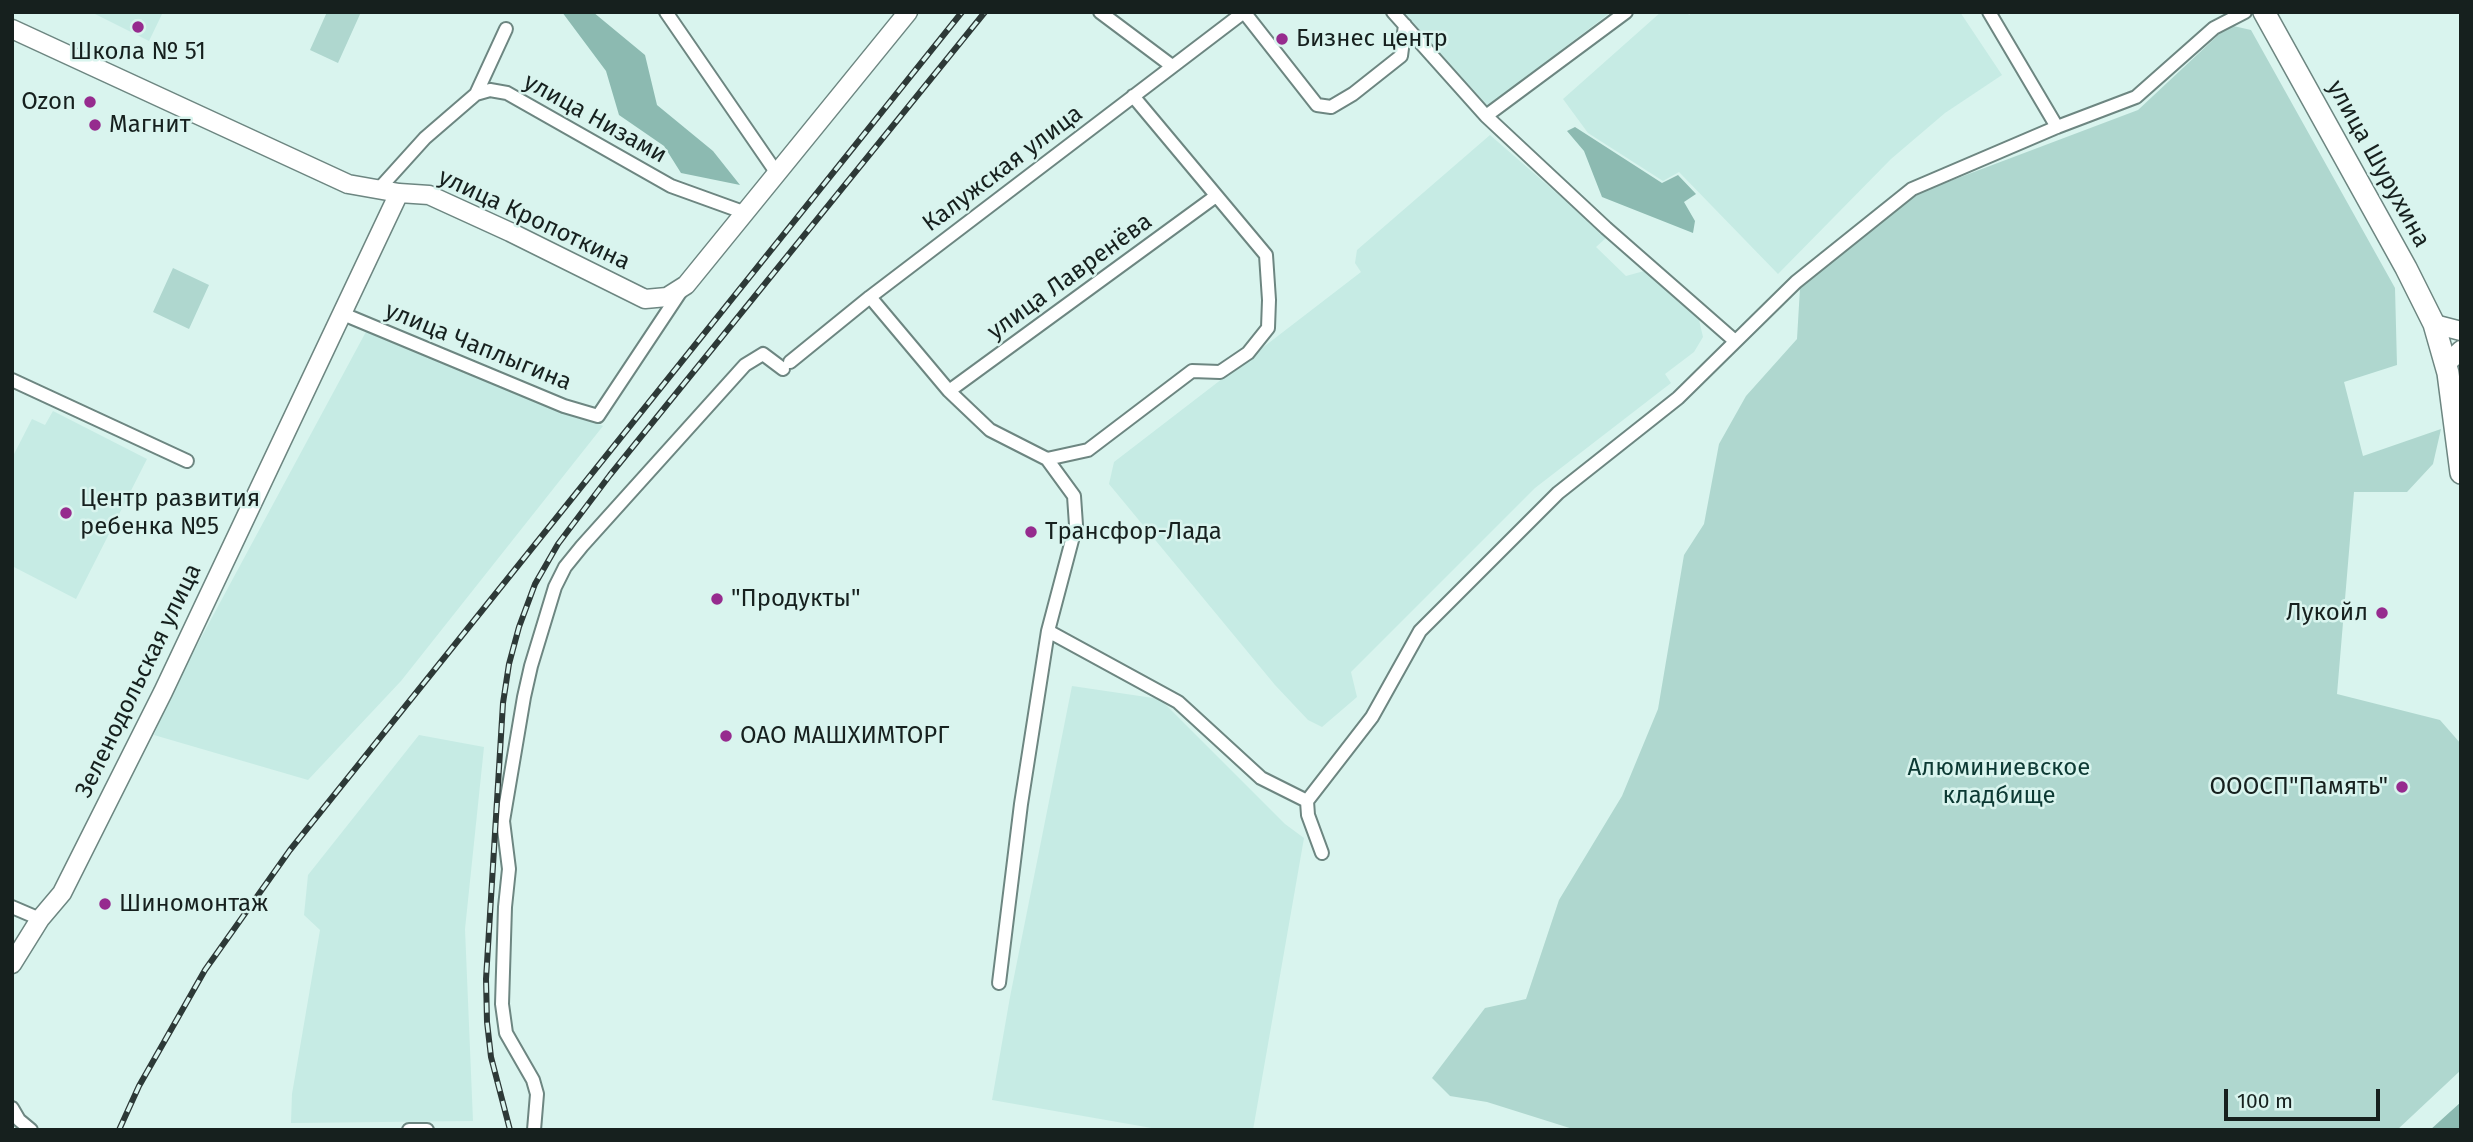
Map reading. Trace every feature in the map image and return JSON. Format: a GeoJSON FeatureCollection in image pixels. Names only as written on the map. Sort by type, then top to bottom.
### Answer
{"type":"FeatureCollection","features":[{"type":"Feature","properties":{"kind":"highway","name":"улица Шурухина"},"geometry":{"type":"LineString","coordinates":[[2263,12],[2406,268],[2434,324],[2452,349],[2461,473]]}},
{"type":"Feature","properties":{"kind":"street"},"geometry":{"type":"LineString","coordinates":[[666,12],[776,172]]}},
{"type":"Feature","properties":{"kind":"street"},"geometry":{"type":"LineString","coordinates":[[685,285],[908,12]]}},
{"type":"Feature","properties":{"kind":"street"},"geometry":{"type":"LineString","coordinates":[[1100,12],[1172,66]]}},
{"type":"Feature","properties":{"kind":"street"},"geometry":{"type":"LineString","coordinates":[[1244,12],[1317,106],[1331,107],[1353,94],[1401,56],[1405,26]]}},
{"type":"Feature","properties":{"kind":"street","name":"Калужская улица"},"geometry":{"type":"LineString","coordinates":[[534,1130],[537,1094],[533,1080],[506,1034],[502,1004],[509,869],[503,821],[531,666],[555,587],[565,566],[744,365],[763,354],[787,366],[870,297],[1244,12]]}},
{"type":"Feature","properties":{"kind":"street"},"geometry":{"type":"LineString","coordinates":[[1393,12],[1486,116],[1606,228],[1735,341]]}},
{"type":"Feature","properties":{"kind":"street"},"geometry":{"type":"LineString","coordinates":[[1486,116],[1626,12]]}},
{"type":"Feature","properties":{"kind":"street"},"geometry":{"type":"LineString","coordinates":[[1989,12],[2057,127]]}},
{"type":"Feature","properties":{"kind":"street"},"geometry":{"type":"LineString","coordinates":[[1322,853],[1308,815],[1307,801],[1373,717],[1420,631],[1558,493],[1678,398],[1796,282],[1912,188],[2136,97],[2214,28],[2245,12]]}},
{"type":"Feature","properties":{"kind":"street","name":"улица Кропоткина"},"geometry":{"type":"LineString","coordinates":[[12,29],[348,184],[429,195],[645,299],[667,297],[685,285]]}},
{"type":"Feature","properties":{"kind":"street"},"geometry":{"type":"LineString","coordinates":[[378,190],[425,138],[476,94],[506,29]]}},
{"type":"Feature","properties":{"kind":"street","name":"улица Низами"},"geometry":{"type":"LineString","coordinates":[[476,94],[490,90],[507,93],[671,186],[743,212]]}},
{"type":"Feature","properties":{"kind":"street"},"geometry":{"type":"LineString","coordinates":[[1047,459],[1088,450],[1192,371],[1220,372],[1248,353],[1268,328],[1266,254],[1133,96]]}},
{"type":"Feature","properties":{"kind":"street","name":"Зеленодольская улица"},"geometry":{"type":"LineString","coordinates":[[12,964],[40,919],[62,893],[163,692],[400,193]]}},
{"type":"Feature","properties":{"kind":"street","name":"улица Лавренёва"},"geometry":{"type":"LineString","coordinates":[[949,391],[1216,196]]}},
{"type":"Feature","properties":{"kind":"street","name":"улица Чаплыгина"},"geometry":{"type":"LineString","coordinates":[[343,314],[564,406],[598,416],[685,285]]}},
{"type":"Feature","properties":{"kind":"street"},"geometry":{"type":"LineString","coordinates":[[870,297],[949,391],[990,430],[1047,459],[1074,496],[1076,525],[1048,631],[1021,804],[999,983]]}},
{"type":"Feature","properties":{"kind":"street"},"geometry":{"type":"LineString","coordinates":[[2434,324],[2461,331]]}},
{"type":"Feature","properties":{"kind":"street"},"geometry":{"type":"LineString","coordinates":[[12,380],[187,461]]}},
{"type":"Feature","properties":{"kind":"street"},"geometry":{"type":"LineString","coordinates":[[1048,631],[1178,702],[1260,777],[1307,801]]}},
{"type":"Feature","properties":{"kind":"street"},"geometry":{"type":"LineString","coordinates":[[12,907],[40,919]]}},
{"type":"Feature","properties":{"kind":"street"},"geometry":{"type":"LineString","coordinates":[[12,1108],[19,1120],[31,1130]]}},
{"type":"Feature","properties":{"kind":"street"},"geometry":{"type":"LineString","coordinates":[[409,1130],[424,1130]]}},
{"type":"Feature","properties":{"kind":"shaded area","name":"Школа № 51"},"geometry":{"type":"Polygon","coordinates":[[[91,12],[163,12],[149,41],[91,12]]]}},
{"type":"Feature","properties":{"kind":"shaded area"},"geometry":{"type":"Polygon","coordinates":[[[1403,12],[1611,12],[1488,106],[1403,12]]]}},
{"type":"Feature","properties":{"kind":"shaded area"},"geometry":{"type":"Polygon","coordinates":[[[1661,12],[1687,12],[1689,15],[1693,12],[1960,12],[2002,75],[1945,113],[1891,159],[1778,274],[1679,172],[1663,181],[1588,133],[1563,99],[1661,12]]]}},
{"type":"Feature","properties":{"kind":"shaded area"},"geometry":{"type":"Polygon","coordinates":[[[1490,135],[1607,237],[1596,247],[1626,276],[1644,271],[1699,320],[1703,337],[1694,352],[1665,374],[1671,383],[1535,488],[1351,672],[1357,697],[1322,727],[1308,720],[1275,685],[1109,484],[1114,462],[1361,272],[1355,263],[1357,250],[1490,135]]]}},
{"type":"Feature","properties":{"kind":"shaded area"},"geometry":{"type":"Polygon","coordinates":[[[368,328],[603,426],[401,681],[308,780],[154,735],[167,701],[368,328]]]}},
{"type":"Feature","properties":{"kind":"shaded area","name":"Центр развития ребенка №5"},"geometry":{"type":"Polygon","coordinates":[[[53,411],[147,459],[76,599],[12,566],[12,458],[32,419],[45,425],[53,411]]]}},
{"type":"Feature","properties":{"kind":"shaded area"},"geometry":{"type":"Polygon","coordinates":[[[1072,686],[1160,699],[1285,824],[1304,838],[1253,1130],[1163,1130],[992,1100],[1072,686]]]}},
{"type":"Feature","properties":{"kind":"shaded area"},"geometry":{"type":"Polygon","coordinates":[[[419,735],[484,747],[465,929],[473,1121],[291,1123],[292,1094],[320,930],[304,915],[308,875],[419,735]]]}},
{"type":"Feature","properties":{"kind":"green space"},"geometry":{"type":"Polygon","coordinates":[[[327,12],[361,12],[338,63],[310,50],[327,12]]]}},
{"type":"Feature","properties":{"kind":"green space"},"geometry":{"type":"Polygon","coordinates":[[[562,12],[593,12],[645,55],[657,105],[713,151],[740,185],[681,173],[664,146],[619,115],[606,71],[562,12]]]}},
{"type":"Feature","properties":{"kind":"green space","name":"Алюминиевское кладбище"},"geometry":{"type":"Polygon","coordinates":[[[2229,25],[2251,30],[2395,288],[2397,365],[2344,382],[2363,456],[2441,429],[2433,464],[2407,492],[2354,492],[2337,694],[2440,720],[2461,744],[2461,1070],[2397,1130],[1576,1130],[1487,1102],[1450,1096],[1432,1078],[1485,1008],[1526,999],[1559,900],[1622,796],[1658,709],[1684,555],[1704,524],[1719,444],[1746,396],[1797,339],[1800,288],[1905,198],[2138,110],[2229,25]]]}},
{"type":"Feature","properties":{"kind":"green space"},"geometry":{"type":"Polygon","coordinates":[[[1575,127],[1662,183],[1678,175],[1696,194],[1684,202],[1695,221],[1693,233],[1602,197],[1584,151],[1567,131],[1575,127]]]}},
{"type":"Feature","properties":{"kind":"green space"},"geometry":{"type":"Polygon","coordinates":[[[173,268],[209,285],[189,329],[153,312],[173,268]]]}},
{"type":"Feature","properties":{"kind":"green space"},"geometry":{"type":"Polygon","coordinates":[[[2461,1102],[2461,1130],[2430,1130],[2461,1102]]]}},
{"type":"Feature","properties":{"kind":"railway"},"geometry":{"type":"LineString","coordinates":[[119,1130],[139,1086],[205,970],[290,850],[962,12]]}},
{"type":"Feature","properties":{"kind":"railway"},"geometry":{"type":"LineString","coordinates":[[510,1130],[491,1057],[486,979],[503,703],[509,664],[535,584],[558,544],[610,475],[985,12]]}},
{"type":"Feature","properties":{"kind":"place","name":"Школа № 51"},"geometry":{"type":"Point","coordinates":[138,27]}},
{"type":"Feature","properties":{"kind":"place","name":"Бизнес центр"},"geometry":{"type":"Point","coordinates":[1282,39]}},
{"type":"Feature","properties":{"kind":"place","name":"Ozon"},"geometry":{"type":"Point","coordinates":[90,102]}},
{"type":"Feature","properties":{"kind":"place","name":"Магнит"},"geometry":{"type":"Point","coordinates":[95,125]}},
{"type":"Feature","properties":{"kind":"place","name":"Центр развития ребенка №5"},"geometry":{"type":"Point","coordinates":[66,513]}},
{"type":"Feature","properties":{"kind":"place","name":"Трансфор-Лада"},"geometry":{"type":"Point","coordinates":[1031,532]}},
{"type":"Feature","properties":{"kind":"place","name":"\"Продукты\""},"geometry":{"type":"Point","coordinates":[717,599]}},
{"type":"Feature","properties":{"kind":"place","name":"Лукойл"},"geometry":{"type":"Point","coordinates":[2382,613]}},
{"type":"Feature","properties":{"kind":"place","name":"ОАО МАШХИМТОРГ"},"geometry":{"type":"Point","coordinates":[726,736]}},
{"type":"Feature","properties":{"kind":"place","name":"ОООСП\"Память\""},"geometry":{"type":"Point","coordinates":[2402,787]}},
{"type":"Feature","properties":{"kind":"place","name":"Шиномонтаж"},"geometry":{"type":"Point","coordinates":[105,904]}}]}
